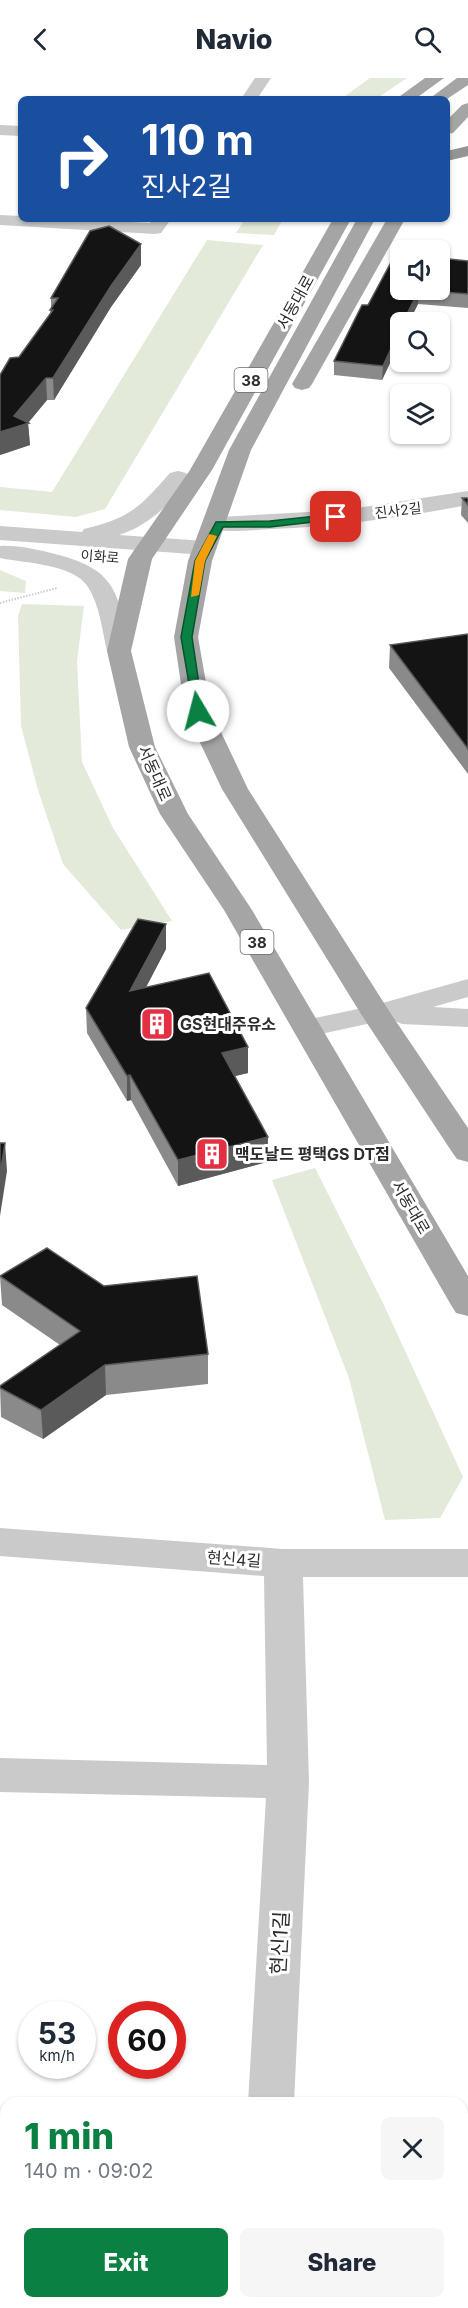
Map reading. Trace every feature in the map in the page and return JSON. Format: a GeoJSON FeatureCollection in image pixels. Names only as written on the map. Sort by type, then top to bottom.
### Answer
{"type":"FeatureCollection","features":[{"type":"Feature","properties":{"kind":"highway"},"geometry":{"type":"LineString","coordinates":[[450,131],[468,130]]}},
{"type":"Feature","properties":{"kind":"highway"},"geometry":{"type":"LineString","coordinates":[[450,132],[468,137]]}},
{"type":"Feature","properties":{"kind":"highway"},"geometry":{"type":"LineString","coordinates":[[450,155],[468,151]]}},
{"type":"Feature","properties":{"kind":"main road"},"geometry":{"type":"LineString","coordinates":[[409,96],[436,78]]}},
{"type":"Feature","properties":{"kind":"main road"},"geometry":{"type":"LineString","coordinates":[[450,98],[467,78]]}},
{"type":"Feature","properties":{"kind":"main road"},"geometry":{"type":"LineString","coordinates":[[450,104],[468,103]]}},
{"type":"Feature","properties":{"kind":"main road"},"geometry":{"type":"LineString","coordinates":[[450,127],[468,103]]}},
{"type":"Feature","properties":{"kind":"main road"},"geometry":{"type":"LineString","coordinates":[[147,547],[178,478],[318,222]]}},
{"type":"Feature","properties":{"kind":"main road","name":"서동대로"},"geometry":{"type":"LineString","coordinates":[[340,222],[201,470],[147,547],[119,651],[142,747],[174,814],[238,910],[468,1305]]}},
{"type":"Feature","properties":{"kind":"main road","name":"서동대로"},"geometry":{"type":"LineString","coordinates":[[364,222],[240,450],[203,555],[186,637],[198,711],[235,789],[376,1014],[468,1152]]}},
{"type":"Feature","properties":{"kind":"main road"},"geometry":{"type":"LineString","coordinates":[[292,403],[394,222]]}},
{"type":"Feature","properties":{"kind":"main road"},"geometry":{"type":"LineString","coordinates":[[203,555],[258,460]]}},
{"type":"Feature","properties":{"kind":"street"},"geometry":{"type":"LineString","coordinates":[[251,96],[263,78]]}},
{"type":"Feature","properties":{"kind":"street"},"geometry":{"type":"LineString","coordinates":[[0,130],[18,131]]}},
{"type":"Feature","properties":{"kind":"street"},"geometry":{"type":"LineString","coordinates":[[0,220],[18,221]]}},
{"type":"Feature","properties":{"kind":"street"},"geometry":{"type":"LineString","coordinates":[[34,222],[155,229],[160,222]]}},
{"type":"Feature","properties":{"kind":"street"},"geometry":{"type":"LineString","coordinates":[[33,536],[85,535],[109,532],[130,525],[147,512],[178,478]]}},
{"type":"Feature","properties":{"kind":"street","name":"진사2길"},"geometry":{"type":"LineString","coordinates":[[219,524],[270,524],[423,507],[468,498]]}},
{"type":"Feature","properties":{"kind":"street"},"geometry":{"type":"LineString","coordinates":[[0,533],[147,547]]}},
{"type":"Feature","properties":{"kind":"street","name":"이화로"},"geometry":{"type":"LineString","coordinates":[[0,550],[147,547],[203,555]]}},
{"type":"Feature","properties":{"kind":"street"},"geometry":{"type":"LineString","coordinates":[[0,550],[67,565],[94,578],[107,603],[119,651]]}},
{"type":"Feature","properties":{"kind":"street"},"geometry":{"type":"LineString","coordinates":[[307,1028],[376,1014],[468,988]]}},
{"type":"Feature","properties":{"kind":"street"},"geometry":{"type":"LineString","coordinates":[[376,1014],[468,1018]]}},
{"type":"Feature","properties":{"kind":"street","name":"현신4길"},"geometry":{"type":"LineString","coordinates":[[0,1542],[283,1563],[468,1563]]}},
{"type":"Feature","properties":{"kind":"street","name":"현신1길"},"geometry":{"type":"LineString","coordinates":[[272,2097],[288,1782],[283,1563]]}},
{"type":"Feature","properties":{"kind":"street"},"geometry":{"type":"LineString","coordinates":[[0,1775],[288,1782]]}},
{"type":"Feature","properties":{"kind":"path"},"geometry":{"type":"LineString","coordinates":[[0,603],[94,578]]}},
{"type":"Feature","properties":{"kind":"green space"},"geometry":{"type":"Polygon","coordinates":[[[370,78],[407,78],[380,96],[345,96],[370,78]]]}},
{"type":"Feature","properties":{"kind":"green space"},"geometry":{"type":"Polygon","coordinates":[[[243,222],[281,222],[274,235],[236,233],[243,222]]]}},
{"type":"Feature","properties":{"kind":"green space"},"geometry":{"type":"Polygon","coordinates":[[[207,240],[263,245],[105,509],[76,517],[0,510],[0,487],[52,492],[207,240]]]}},
{"type":"Feature","properties":{"kind":"green space"},"geometry":{"type":"Polygon","coordinates":[[[0,570],[26,581],[25,593],[0,591],[0,570]]]}},
{"type":"Feature","properties":{"kind":"green space"},"geometry":{"type":"Polygon","coordinates":[[[22,604],[84,606],[77,661],[82,762],[113,828],[172,921],[121,930],[63,864],[38,790],[21,726],[18,616],[22,604]]]}},
{"type":"Feature","properties":{"kind":"green space"},"geometry":{"type":"Polygon","coordinates":[[[315,1168],[383,1303],[463,1477],[440,1518],[385,1520],[349,1378],[272,1180],[315,1168]]]}},
{"type":"Feature","properties":{"kind":"building"},"geometry":{"type":"Polygon","coordinates":[[[109,226],[141,244],[111,286],[53,378],[46,378],[14,416],[29,423],[0,432],[0,375],[10,358],[19,357],[53,310],[50,310],[58,298],[51,298],[90,231],[109,226]]]}},
{"type":"Feature","properties":{"kind":"building"},"geometry":{"type":"Polygon","coordinates":[[[450,259],[468,261],[468,294],[450,293],[450,259]]]}},
{"type":"Feature","properties":{"kind":"building"},"geometry":{"type":"Polygon","coordinates":[[[390,264],[390,300],[414,300],[408,312],[390,312],[390,351],[383,366],[334,361],[362,305],[368,305],[390,264]]]}},
{"type":"Feature","properties":{"kind":"building"},"geometry":{"type":"Polygon","coordinates":[[[468,634],[468,749],[390,645],[468,634]]]}},
{"type":"Feature","properties":{"kind":"building"},"geometry":{"type":"Polygon","coordinates":[[[138,919],[166,924],[130,991],[209,973],[248,1047],[222,1053],[268,1137],[178,1160],[130,1075],[127,1076],[86,1008],[138,919]]]}},
{"type":"Feature","properties":{"kind":"building"},"geometry":{"type":"Polygon","coordinates":[[[0,1143],[5,1143],[0,1175],[0,1143]]]}},
{"type":"Feature","properties":{"kind":"building"},"geometry":{"type":"Polygon","coordinates":[[[47,1248],[104,1286],[197,1276],[208,1354],[105,1365],[41,1410],[0,1388],[80,1331],[0,1276],[47,1248]]]}},
{"type":"Feature","properties":{"kind":"slow traffic"},"geometry":{"type":"LineString","coordinates":[[194,595],[200,561],[212,536]]}},
{"type":"Feature","properties":{"kind":"place","name":"GS현대주유소"},"geometry":{"type":"Point","coordinates":[157,1024]}},
{"type":"Feature","properties":{"kind":"place","name":"맥도날드 평택GS DT점"},"geometry":{"type":"Point","coordinates":[212,1154]}},
{"type":"Feature","properties":{"kind":"route"},"geometry":{"type":"LineString","coordinates":[[198,711],[186,637],[200,561],[219,524],[270,524],[336,517]]}}]}
